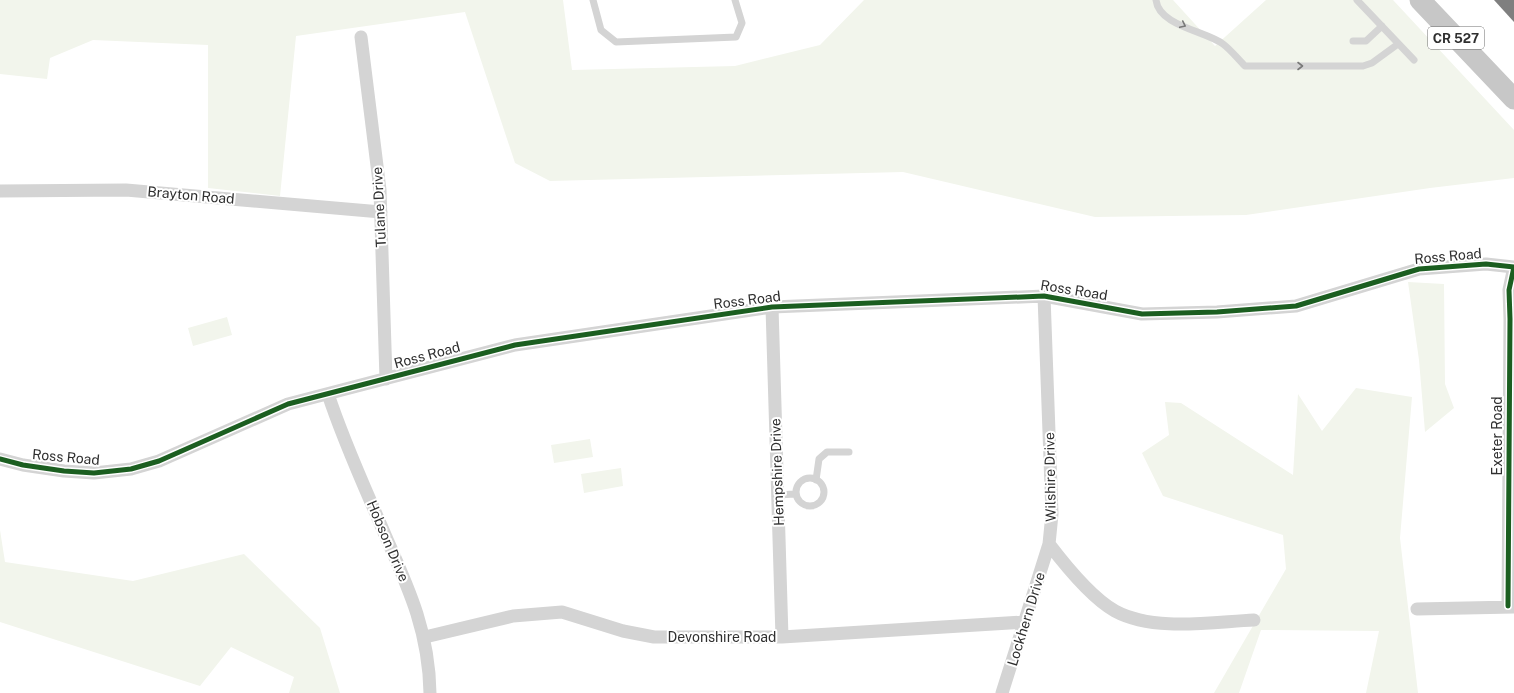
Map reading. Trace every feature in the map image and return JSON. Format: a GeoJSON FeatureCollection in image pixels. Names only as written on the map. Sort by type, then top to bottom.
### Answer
{"type":"FeatureCollection","features":[{"type":"Feature","properties":{"kind":"main road","name":"CR 527"},"geometry":{"type":"LineString","coordinates":[[1420,0],[1514,99]]}},
{"type":"Feature","properties":{"kind":"street","name":"Tulane Drive"},"geometry":{"type":"LineString","coordinates":[[361,37],[380,190],[386,379]]}},
{"type":"Feature","properties":{"kind":"street","name":"Brayton Road"},"geometry":{"type":"LineString","coordinates":[[0,191],[126,190],[381,212]]}},
{"type":"Feature","properties":{"kind":"street","name":"Ross Road"},"geometry":{"type":"LineString","coordinates":[[0,459],[23,465],[64,471],[94,473],[131,469],[159,461],[288,404],[515,345],[772,308],[1044,296],[1142,314],[1217,312],[1296,306],[1419,269],[1486,264],[1514,266]]}},
{"type":"Feature","properties":{"kind":"street","name":"Exeter Road"},"geometry":{"type":"LineString","coordinates":[[1511,606],[1509,290],[1514,266]]}},
{"type":"Feature","properties":{"kind":"street","name":"Wilshire Drive"},"geometry":{"type":"LineString","coordinates":[[1044,296],[1052,514],[1049,544]]}},
{"type":"Feature","properties":{"kind":"street","name":"Hempshire Drive"},"geometry":{"type":"LineString","coordinates":[[772,308],[782,637]]}},
{"type":"Feature","properties":{"kind":"street","name":"Hobson Drive"},"geometry":{"type":"LineString","coordinates":[[328,394],[340,430],[415,603],[425,637],[430,672],[430,693]]}},
{"type":"Feature","properties":{"kind":"street"},"geometry":{"type":"LineString","coordinates":[[1049,544],[1090,591],[1115,611],[1145,621],[1174,624],[1254,620]]}},
{"type":"Feature","properties":{"kind":"street","name":"Lockhern Drive"},"geometry":{"type":"LineString","coordinates":[[1002,693],[1049,544]]}},
{"type":"Feature","properties":{"kind":"street"},"geometry":{"type":"LineString","coordinates":[[1417,609],[1511,606]]}},
{"type":"Feature","properties":{"kind":"street","name":"Devonshire Road"},"geometry":{"type":"LineString","coordinates":[[425,637],[513,616],[562,612],[623,631],[654,637],[782,637],[1024,622]]}},
{"type":"Feature","properties":{"kind":"lane"},"geometry":{"type":"LineString","coordinates":[[593,0],[601,30],[616,42],[736,37],[742,23],[735,0]]}},
{"type":"Feature","properties":{"kind":"lane"},"geometry":{"type":"LineString","coordinates":[[1156,0],[1157,6],[1167,18],[1223,44],[1246,66],[1363,66],[1372,63],[1398,44]]}},
{"type":"Feature","properties":{"kind":"lane"},"geometry":{"type":"LineString","coordinates":[[1357,0],[1414,60]]}},
{"type":"Feature","properties":{"kind":"lane"},"geometry":{"type":"LineString","coordinates":[[1353,41],[1366,41],[1382,26]]}},
{"type":"Feature","properties":{"kind":"lane"},"geometry":{"type":"LineString","coordinates":[[816,480],[819,459],[827,452],[849,452]]}},
{"type":"Feature","properties":{"kind":"lane"},"geometry":{"type":"LineString","coordinates":[[808,478],[816,480],[822,485],[824,490],[822,498],[816,505],[807,506],[803,504],[795,494],[800,482],[808,478]]}},
{"type":"Feature","properties":{"kind":"lane"},"geometry":{"type":"LineString","coordinates":[[778,495],[795,494]]}},
{"type":"Feature","properties":{"kind":"shaded area"},"geometry":{"type":"Polygon","coordinates":[[[0,0],[563,0],[572,70],[735,66],[820,45],[864,0],[1173,0],[1215,46],[1266,0],[1393,0],[1514,130],[1514,178],[1430,188],[1246,215],[1095,217],[903,172],[550,181],[515,163],[465,12],[296,36],[280,196],[208,188],[208,45],[93,40],[50,58],[47,79],[0,74],[0,0]]]}},
{"type":"Feature","properties":{"kind":"shaded area"},"geometry":{"type":"Polygon","coordinates":[[[1408,282],[1444,284],[1445,384],[1454,408],[1425,432],[1419,360],[1408,282]]]}},
{"type":"Feature","properties":{"kind":"shaded area"},"geometry":{"type":"Polygon","coordinates":[[[227,317],[232,335],[193,346],[188,328],[227,317]]]}},
{"type":"Feature","properties":{"kind":"shaded area"},"geometry":{"type":"Polygon","coordinates":[[[1356,388],[1412,397],[1400,538],[1418,693],[1366,693],[1379,631],[1261,630],[1239,693],[1214,693],[1286,569],[1283,535],[1163,496],[1142,453],[1169,435],[1165,402],[1181,403],[1293,475],[1298,394],[1322,431],[1356,388]]]}},
{"type":"Feature","properties":{"kind":"shaded area"},"geometry":{"type":"Polygon","coordinates":[[[590,439],[593,457],[554,463],[551,445],[590,439]]]}},
{"type":"Feature","properties":{"kind":"shaded area"},"geometry":{"type":"Polygon","coordinates":[[[621,468],[623,486],[584,493],[581,474],[621,468]]]}},
{"type":"Feature","properties":{"kind":"shaded area"},"geometry":{"type":"Polygon","coordinates":[[[0,530],[5,562],[133,581],[244,554],[320,628],[340,693],[289,693],[294,677],[231,647],[200,686],[0,622],[0,530]]]}},
{"type":"Feature","properties":{"kind":"building"},"geometry":{"type":"Polygon","coordinates":[[[1494,0],[1514,0],[1514,22],[1494,0]]]}},
{"type":"Feature","properties":{"kind":"cycle path"},"geometry":{"type":"LineString","coordinates":[[0,459],[23,465],[64,471],[94,473],[131,469],[159,461],[288,404],[515,345],[772,307],[1044,296],[1142,314],[1217,312],[1296,306],[1419,269],[1486,264],[1514,267],[1509,290],[1508,606]]}}]}
